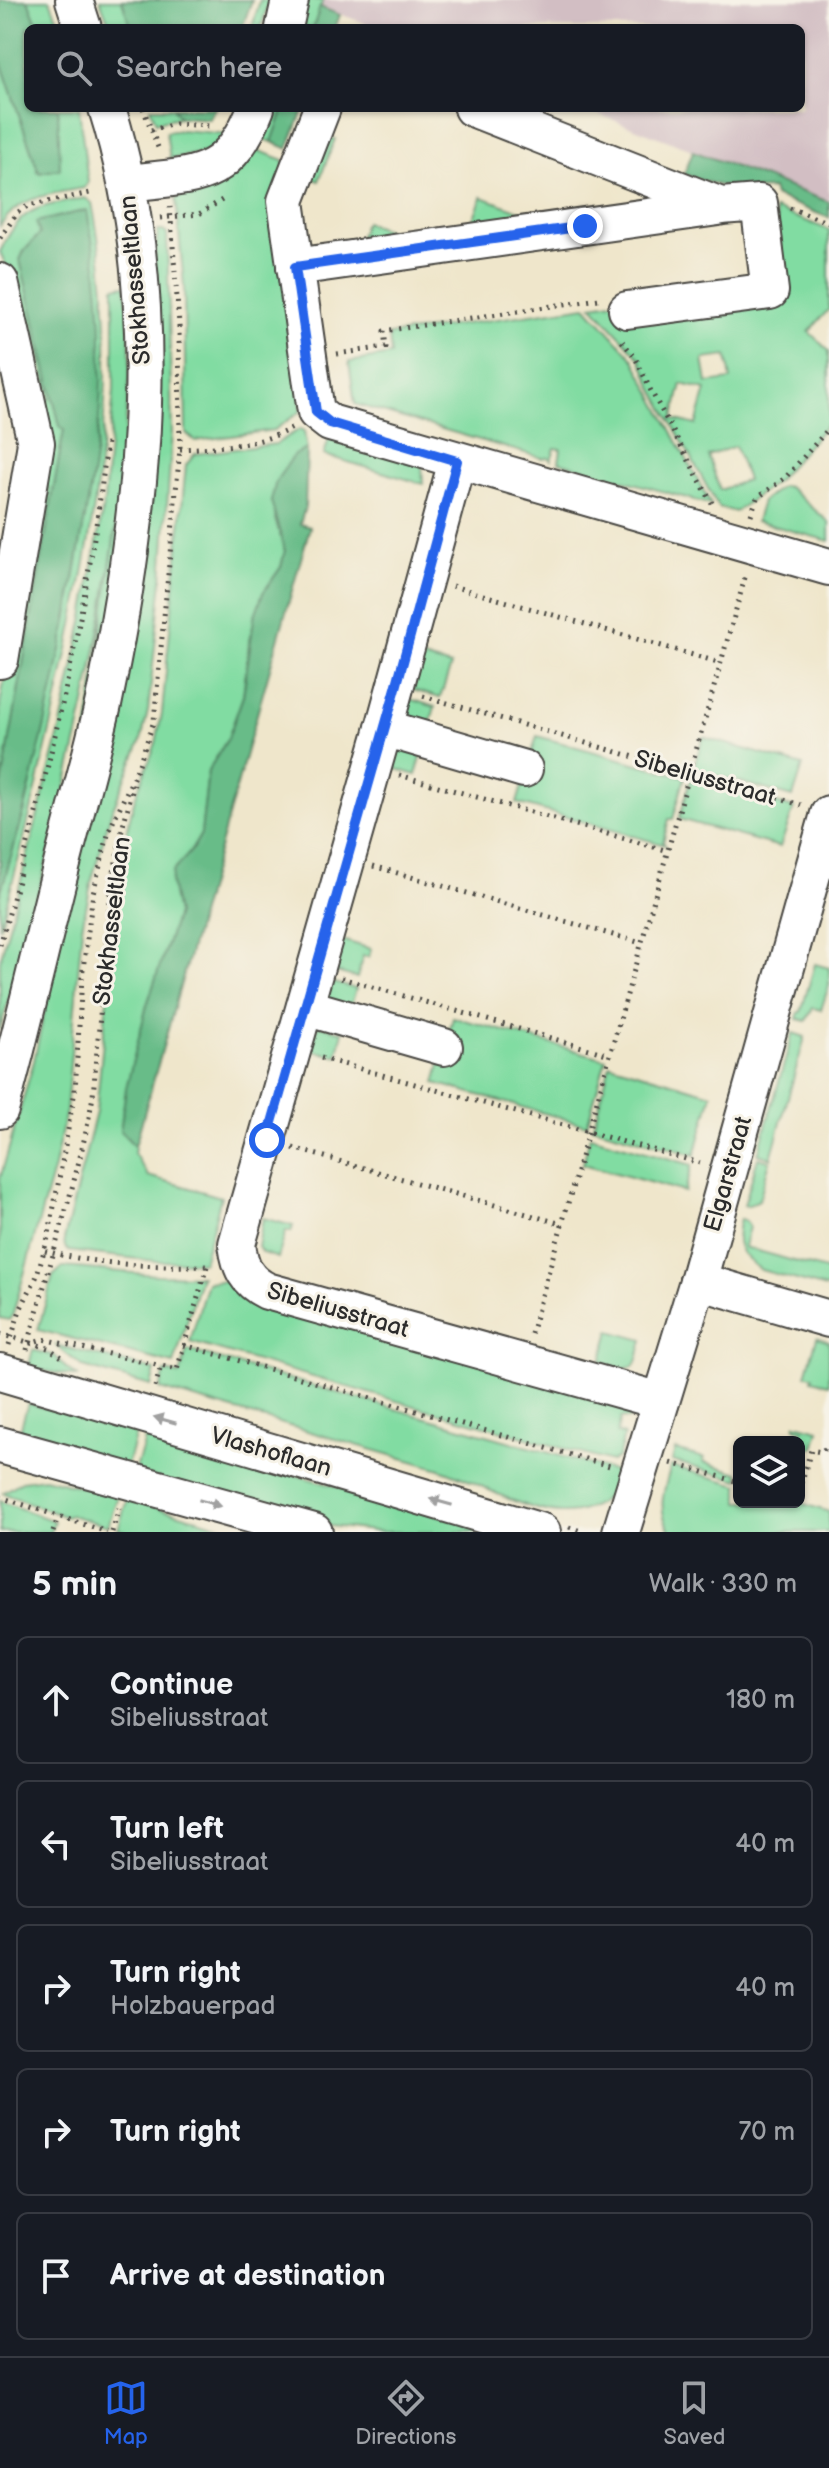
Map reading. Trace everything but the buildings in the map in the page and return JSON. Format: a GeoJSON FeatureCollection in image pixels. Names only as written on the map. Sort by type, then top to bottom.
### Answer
{"type":"FeatureCollection","features":[{"type":"Feature","properties":{"kind":"street"},"geometry":{"type":"LineString","coordinates":[[74,0],[82,24]]}},
{"type":"Feature","properties":{"kind":"street"},"geometry":{"type":"LineString","coordinates":[[285,24],[290,0]]}},
{"type":"Feature","properties":{"kind":"street","name":"Stokhasseltlaan"},"geometry":{"type":"LineString","coordinates":[[0,1110],[85,780],[127,577],[143,392],[143,329],[133,222],[111,188],[107,112]]}},
{"type":"Feature","properties":{"kind":"street"},"geometry":{"type":"LineString","coordinates":[[111,188],[205,173],[230,155],[254,112]]}},
{"type":"Feature","properties":{"kind":"street"},"geometry":{"type":"LineString","coordinates":[[320,112],[286,201],[316,412],[330,423],[829,567]]}},
{"type":"Feature","properties":{"kind":"street"},"geometry":{"type":"LineString","coordinates":[[482,112],[721,206]]}},
{"type":"Feature","properties":{"kind":"street"},"geometry":{"type":"LineString","coordinates":[[295,267],[759,203],[770,291],[623,324]]}},
{"type":"Feature","properties":{"kind":"street"},"geometry":{"type":"LineString","coordinates":[[0,282],[36,443],[0,660]]}},
{"type":"Feature","properties":{"kind":"street","name":"Sibeliusstraat"},"geometry":{"type":"LineString","coordinates":[[457,461],[396,688],[237,1244],[239,1263],[253,1284],[267,1291],[661,1401]]}},
{"type":"Feature","properties":{"kind":"street"},"geometry":{"type":"LineString","coordinates":[[384,728],[524,769]]}},
{"type":"Feature","properties":{"kind":"street","name":"Elgarstraat"},"geometry":{"type":"LineString","coordinates":[[621,1532],[698,1281],[829,814]]}},
{"type":"Feature","properties":{"kind":"street"},"geometry":{"type":"LineString","coordinates":[[305,1007],[444,1047]]}},
{"type":"Feature","properties":{"kind":"street"},"geometry":{"type":"LineString","coordinates":[[698,1281],[829,1319]]}},
{"type":"Feature","properties":{"kind":"street","name":"Vlashoflaan"},"geometry":{"type":"LineString","coordinates":[[7,1374],[542,1532]]}},
{"type":"Feature","properties":{"kind":"street"},"geometry":{"type":"LineString","coordinates":[[0,1445],[314,1532]]}},
{"type":"Feature","properties":{"kind":"path"},"geometry":{"type":"LineString","coordinates":[[145,112],[153,129],[175,124],[219,128]]}},
{"type":"Feature","properties":{"kind":"path"},"geometry":{"type":"LineString","coordinates":[[0,238],[18,212],[28,206],[111,188]]}},
{"type":"Feature","properties":{"kind":"path"},"geometry":{"type":"LineString","coordinates":[[309,359],[386,347],[384,331],[588,303],[624,295],[623,324],[635,357],[734,540]]}},
{"type":"Feature","properties":{"kind":"path"},"geometry":{"type":"LineString","coordinates":[[180,449],[277,436],[316,412]]}},
{"type":"Feature","properties":{"kind":"path"},"geometry":{"type":"LineString","coordinates":[[522,1362],[721,663],[734,540],[757,498],[785,478],[829,428]]}},
{"type":"Feature","properties":{"kind":"path"},"geometry":{"type":"LineString","coordinates":[[0,945],[27,851],[83,603],[101,497],[108,432]]}},
{"type":"Feature","properties":{"kind":"path"},"geometry":{"type":"LineString","coordinates":[[425,578],[721,663]]}},
{"type":"Feature","properties":{"kind":"path","name":"Sibeliusstraat"},"geometry":{"type":"LineString","coordinates":[[396,688],[829,814]]}},
{"type":"Feature","properties":{"kind":"path","name":"Stokhasseltlaan"},"geometry":{"type":"LineString","coordinates":[[138,767],[119,840],[111,888],[90,1117],[29,1343],[7,1374],[11,1337],[45,1251],[75,1091],[82,977],[93,893],[109,831],[138,767]]}},
{"type":"Feature","properties":{"kind":"path"},"geometry":{"type":"LineString","coordinates":[[373,768],[668,851]]}},
{"type":"Feature","properties":{"kind":"path"},"geometry":{"type":"LineString","coordinates":[[347,859],[641,943]]}},
{"type":"Feature","properties":{"kind":"path"},"geometry":{"type":"LineString","coordinates":[[315,971],[610,1055]]}},
{"type":"Feature","properties":{"kind":"path"},"geometry":{"type":"LineString","coordinates":[[293,1050],[729,1171]]}},
{"type":"Feature","properties":{"kind":"path"},"geometry":{"type":"LineString","coordinates":[[267,1140],[562,1224]]}},
{"type":"Feature","properties":{"kind":"path"},"geometry":{"type":"LineString","coordinates":[[45,1251],[67,1258],[147,1267],[239,1263]]}},
{"type":"Feature","properties":{"kind":"path"},"geometry":{"type":"LineString","coordinates":[[0,1334],[11,1337]]}},
{"type":"Feature","properties":{"kind":"path"},"geometry":{"type":"LineString","coordinates":[[29,1343],[43,1339],[161,1366]]}},
{"type":"Feature","properties":{"kind":"path"},"geometry":{"type":"LineString","coordinates":[[184,1345],[641,1464],[733,1481]]}},
{"type":"Feature","properties":{"kind":"path"},"geometry":{"type":"LineString","coordinates":[[805,1470],[811,1450],[821,1452],[829,1445]]}},
{"type":"Feature","properties":{"kind":"path"},"geometry":{"type":"LineString","coordinates":[[0,1497],[107,1532]]}},
{"type":"Feature","properties":{"kind":"path"},"geometry":{"type":"LineString","coordinates":[[53,1532],[58,1517]]}},
{"type":"Feature","properties":{"kind":"shaded area"},"geometry":{"type":"Polygon","coordinates":[[[323,0],[829,0],[829,202],[593,112],[805,112],[805,24],[367,24],[320,7],[323,0]]]}},
{"type":"Feature","properties":{"kind":"green space"},"geometry":{"type":"Polygon","coordinates":[[[0,0],[28,0],[37,24],[24,24],[24,112],[58,112],[60,169],[39,173],[0,59],[0,0]]]}},
{"type":"Feature","properties":{"kind":"green space"},"geometry":{"type":"Polygon","coordinates":[[[28,0],[50,0],[59,24],[37,24],[28,0]]]}},
{"type":"Feature","properties":{"kind":"green space"},"geometry":{"type":"Polygon","coordinates":[[[100,0],[122,0],[130,24],[109,24],[100,0]]]}},
{"type":"Feature","properties":{"kind":"green space"},"geometry":{"type":"Polygon","coordinates":[[[122,0],[252,0],[243,24],[130,24],[122,0]]]}},
{"type":"Feature","properties":{"kind":"green space"},"geometry":{"type":"Polygon","coordinates":[[[260,0],[269,0],[262,24],[253,24],[260,0]]]}},
{"type":"Feature","properties":{"kind":"green space"},"geometry":{"type":"Polygon","coordinates":[[[295,0],[323,0],[314,24],[288,24],[295,0]]]}},
{"type":"Feature","properties":{"kind":"green space"},"geometry":{"type":"Polygon","coordinates":[[[320,7],[340,15],[337,24],[314,24],[320,7]]]}},
{"type":"Feature","properties":{"kind":"green space"},"geometry":{"type":"Polygon","coordinates":[[[0,59],[39,173],[58,165],[58,112],[79,112],[88,183],[84,188],[48,194],[26,202],[0,226],[0,59]]]}},
{"type":"Feature","properties":{"kind":"green space"},"geometry":{"type":"Polygon","coordinates":[[[152,112],[176,112],[179,117],[156,122],[152,112]]]}},
{"type":"Feature","properties":{"kind":"green space"},"geometry":{"type":"Polygon","coordinates":[[[176,112],[213,112],[209,119],[179,117],[176,112]]]}},
{"type":"Feature","properties":{"kind":"green space"},"geometry":{"type":"Polygon","coordinates":[[[264,112],[283,112],[272,142],[257,137],[264,112]]]}},
{"type":"Feature","properties":{"kind":"green space"},"geometry":{"type":"Polygon","coordinates":[[[283,112],[302,112],[288,149],[272,142],[283,112]]]}},
{"type":"Feature","properties":{"kind":"green space"},"geometry":{"type":"Polygon","coordinates":[[[181,130],[228,134],[206,152],[170,159],[166,132],[181,130]]]}},
{"type":"Feature","properties":{"kind":"green space"},"geometry":{"type":"Polygon","coordinates":[[[328,137],[335,139],[319,181],[312,178],[328,137]]]}},
{"type":"Feature","properties":{"kind":"green space"},"geometry":{"type":"Polygon","coordinates":[[[254,149],[284,160],[301,411],[274,430],[195,441],[186,433],[184,286],[176,199],[229,179],[247,163],[254,149]]]}},
{"type":"Feature","properties":{"kind":"green space"},"geometry":{"type":"Polygon","coordinates":[[[693,151],[829,202],[829,218],[774,196],[772,189],[727,187],[684,174],[693,151]]]}},
{"type":"Feature","properties":{"kind":"green space"},"geometry":{"type":"Polygon","coordinates":[[[482,197],[531,215],[533,217],[467,234],[482,197]]]}},
{"type":"Feature","properties":{"kind":"green space"},"geometry":{"type":"Polygon","coordinates":[[[85,198],[92,203],[101,258],[105,313],[106,369],[98,479],[61,680],[0,928],[0,894],[25,810],[67,622],[97,442],[40,234],[20,260],[64,430],[0,796],[0,705],[5,675],[15,677],[29,599],[19,597],[25,564],[35,565],[49,488],[38,485],[40,402],[50,399],[31,322],[21,324],[8,270],[0,252],[24,216],[43,207],[85,198]]]}},
{"type":"Feature","properties":{"kind":"green space"},"geometry":{"type":"Polygon","coordinates":[[[775,209],[829,230],[829,309],[809,332],[829,351],[829,422],[777,481],[735,512],[718,507],[640,358],[592,305],[620,301],[703,310],[788,298],[775,209]],[[727,356],[703,359],[707,383],[731,380],[727,356]],[[682,384],[673,419],[696,425],[706,390],[682,384]],[[735,446],[708,456],[720,490],[747,480],[735,446]]]}},
{"type":"Feature","properties":{"kind":"green space"},"geometry":{"type":"Polygon","coordinates":[[[87,210],[101,325],[101,383],[95,456],[53,687],[0,894],[0,796],[64,430],[60,426],[20,260],[40,234],[36,222],[87,210]]]}},
{"type":"Feature","properties":{"kind":"green space"},"geometry":{"type":"Polygon","coordinates":[[[365,222],[404,237],[358,241],[365,222]]]}},
{"type":"Feature","properties":{"kind":"green space"},"geometry":{"type":"Polygon","coordinates":[[[158,231],[167,234],[172,432],[162,580],[148,711],[141,741],[111,813],[92,879],[82,927],[66,1111],[54,1167],[9,1320],[0,1318],[0,1179],[34,1061],[54,966],[158,231]]]}},
{"type":"Feature","properties":{"kind":"green space"},"geometry":{"type":"Polygon","coordinates":[[[126,285],[129,379],[117,518],[106,593],[77,739],[0,1030],[0,961],[60,730],[104,501],[114,390],[114,287],[126,285]]]}},
{"type":"Feature","properties":{"kind":"green space"},"geometry":{"type":"Polygon","coordinates":[[[586,306],[633,358],[711,505],[559,462],[561,449],[555,448],[551,460],[355,404],[349,362],[391,355],[389,335],[586,306]]]}},
{"type":"Feature","properties":{"kind":"green space"},"geometry":{"type":"Polygon","coordinates":[[[300,429],[304,431],[307,451],[304,450],[275,519],[285,551],[281,567],[263,593],[249,642],[243,696],[228,738],[208,771],[201,834],[171,883],[177,914],[147,1005],[120,1131],[135,1146],[134,1153],[148,1176],[221,1197],[203,1262],[156,1261],[69,1251],[64,1240],[96,1112],[122,848],[135,798],[156,743],[162,713],[186,465],[195,454],[276,444],[300,429]]]}},
{"type":"Feature","properties":{"kind":"green space"},"geometry":{"type":"Polygon","coordinates":[[[329,438],[422,464],[423,484],[324,455],[329,438]]]}},
{"type":"Feature","properties":{"kind":"green space"},"geometry":{"type":"Polygon","coordinates":[[[307,451],[305,507],[300,524],[310,527],[135,1146],[120,1131],[126,1088],[147,1005],[177,914],[171,882],[173,871],[192,850],[201,834],[208,771],[228,738],[243,696],[254,618],[263,593],[281,567],[285,551],[271,501],[276,481],[294,455],[307,451]]]}},
{"type":"Feature","properties":{"kind":"green space"},"geometry":{"type":"Polygon","coordinates":[[[782,486],[788,487],[829,522],[829,541],[756,521],[762,501],[782,486]]]}},
{"type":"Feature","properties":{"kind":"green space"},"geometry":{"type":"Polygon","coordinates":[[[422,658],[451,666],[440,698],[413,690],[422,658]]]}},
{"type":"Feature","properties":{"kind":"green space"},"geometry":{"type":"Polygon","coordinates":[[[410,699],[435,707],[428,731],[403,724],[410,699]]]}},
{"type":"Feature","properties":{"kind":"green space"},"geometry":{"type":"Polygon","coordinates":[[[537,736],[685,777],[673,819],[669,819],[663,842],[665,845],[517,803],[537,736]]]}},
{"type":"Feature","properties":{"kind":"green space"},"geometry":{"type":"Polygon","coordinates":[[[703,737],[803,766],[793,797],[693,769],[703,737]]]}},
{"type":"Feature","properties":{"kind":"green space"},"geometry":{"type":"Polygon","coordinates":[[[398,743],[423,750],[416,775],[391,767],[398,743]]]}},
{"type":"Feature","properties":{"kind":"green space"},"geometry":{"type":"Polygon","coordinates":[[[691,779],[794,808],[780,847],[679,819],[691,779]]]}},
{"type":"Feature","properties":{"kind":"green space"},"geometry":{"type":"Polygon","coordinates":[[[342,940],[371,949],[369,957],[363,956],[357,978],[333,971],[342,940]]]}},
{"type":"Feature","properties":{"kind":"green space"},"geometry":{"type":"Polygon","coordinates":[[[815,964],[829,968],[829,985],[821,1010],[813,1008],[806,1021],[797,1019],[801,1012],[815,964]]]}},
{"type":"Feature","properties":{"kind":"green space"},"geometry":{"type":"Polygon","coordinates":[[[331,982],[356,989],[349,1012],[324,1005],[331,982]]]}},
{"type":"Feature","properties":{"kind":"green space"},"geometry":{"type":"Polygon","coordinates":[[[453,1017],[606,1059],[587,1125],[435,1083],[453,1017]]]}},
{"type":"Feature","properties":{"kind":"green space"},"geometry":{"type":"Polygon","coordinates":[[[318,1025],[343,1032],[337,1056],[311,1050],[318,1025]]]}},
{"type":"Feature","properties":{"kind":"green space"},"geometry":{"type":"Polygon","coordinates":[[[793,1033],[805,1037],[771,1158],[758,1154],[793,1033]]]}},
{"type":"Feature","properties":{"kind":"green space"},"geometry":{"type":"Polygon","coordinates":[[[610,1064],[712,1094],[695,1155],[593,1127],[610,1064]]]}},
{"type":"Feature","properties":{"kind":"green space"},"geometry":{"type":"Polygon","coordinates":[[[590,1136],[692,1165],[685,1192],[583,1164],[590,1136]]]}},
{"type":"Feature","properties":{"kind":"green space"},"geometry":{"type":"Polygon","coordinates":[[[758,1158],[770,1161],[759,1200],[747,1206],[744,1205],[758,1158]]]}},
{"type":"Feature","properties":{"kind":"green space"},"geometry":{"type":"Polygon","coordinates":[[[263,1218],[293,1226],[291,1232],[286,1231],[278,1258],[262,1253],[258,1247],[263,1218]]]}},
{"type":"Feature","properties":{"kind":"green space"},"geometry":{"type":"Polygon","coordinates":[[[740,1219],[746,1221],[749,1227],[744,1247],[829,1271],[829,1289],[761,1270],[754,1265],[743,1254],[738,1242],[740,1219]]]}},
{"type":"Feature","properties":{"kind":"green space"},"geometry":{"type":"Polygon","coordinates":[[[63,1267],[201,1276],[174,1364],[38,1330],[53,1276],[63,1267]]]}},
{"type":"Feature","properties":{"kind":"green space"},"geometry":{"type":"Polygon","coordinates":[[[237,1280],[633,1407],[629,1419],[621,1418],[617,1433],[624,1435],[618,1458],[611,1462],[190,1342],[207,1282],[237,1280]]]}},
{"type":"Feature","properties":{"kind":"green space"},"geometry":{"type":"Polygon","coordinates":[[[610,1331],[643,1340],[633,1367],[622,1369],[601,1362],[610,1331]]]}},
{"type":"Feature","properties":{"kind":"green space"},"geometry":{"type":"Polygon","coordinates":[[[817,1337],[829,1341],[829,1384],[812,1380],[813,1376],[806,1375],[817,1337]]]}},
{"type":"Feature","properties":{"kind":"green space"},"geometry":{"type":"Polygon","coordinates":[[[55,1345],[155,1370],[151,1386],[83,1367],[55,1345]]]}},
{"type":"Feature","properties":{"kind":"green space"},"geometry":{"type":"Polygon","coordinates":[[[33,1350],[55,1356],[79,1377],[28,1368],[33,1350]]]}},
{"type":"Feature","properties":{"kind":"green space"},"geometry":{"type":"Polygon","coordinates":[[[187,1350],[624,1474],[611,1492],[597,1504],[581,1511],[563,1513],[526,1506],[440,1469],[160,1389],[165,1372],[180,1375],[187,1350]]]}},
{"type":"Feature","properties":{"kind":"green space"},"geometry":{"type":"Polygon","coordinates":[[[28,1403],[53,1410],[55,1407],[137,1430],[126,1469],[19,1434],[28,1403]]]}},
{"type":"Feature","properties":{"kind":"green space"},"geometry":{"type":"Polygon","coordinates":[[[796,1424],[819,1430],[814,1448],[808,1448],[805,1459],[805,1436],[802,1436],[803,1430],[795,1427],[796,1424]]]}},
{"type":"Feature","properties":{"kind":"green space"},"geometry":{"type":"Polygon","coordinates":[[[147,1433],[497,1532],[383,1532],[321,1525],[135,1472],[147,1433]]]}},
{"type":"Feature","properties":{"kind":"green space"},"geometry":{"type":"Polygon","coordinates":[[[675,1450],[704,1458],[703,1462],[733,1471],[733,1478],[672,1461],[675,1450]]]}},
{"type":"Feature","properties":{"kind":"green space"},"geometry":{"type":"Polygon","coordinates":[[[671,1466],[733,1483],[733,1508],[805,1508],[805,1504],[829,1512],[829,1532],[671,1532],[664,1516],[664,1491],[671,1466]]]}},
{"type":"Feature","properties":{"kind":"green space"},"geometry":{"type":"Polygon","coordinates":[[[44,1478],[118,1496],[108,1526],[70,1515],[66,1517],[3,1493],[22,1481],[44,1478]]]}},
{"type":"Feature","properties":{"kind":"green space"},"geometry":{"type":"Polygon","coordinates":[[[127,1499],[243,1532],[128,1532],[118,1529],[127,1499]]]}},
{"type":"Feature","properties":{"kind":"green space"},"geometry":{"type":"Polygon","coordinates":[[[0,1501],[54,1521],[50,1532],[0,1532],[0,1501]]]}},
{"type":"Feature","properties":{"kind":"route"},"geometry":{"type":"LineString","coordinates":[[267,1140],[396,688],[457,461],[330,423],[316,412],[295,267],[585,226]]}}]}
